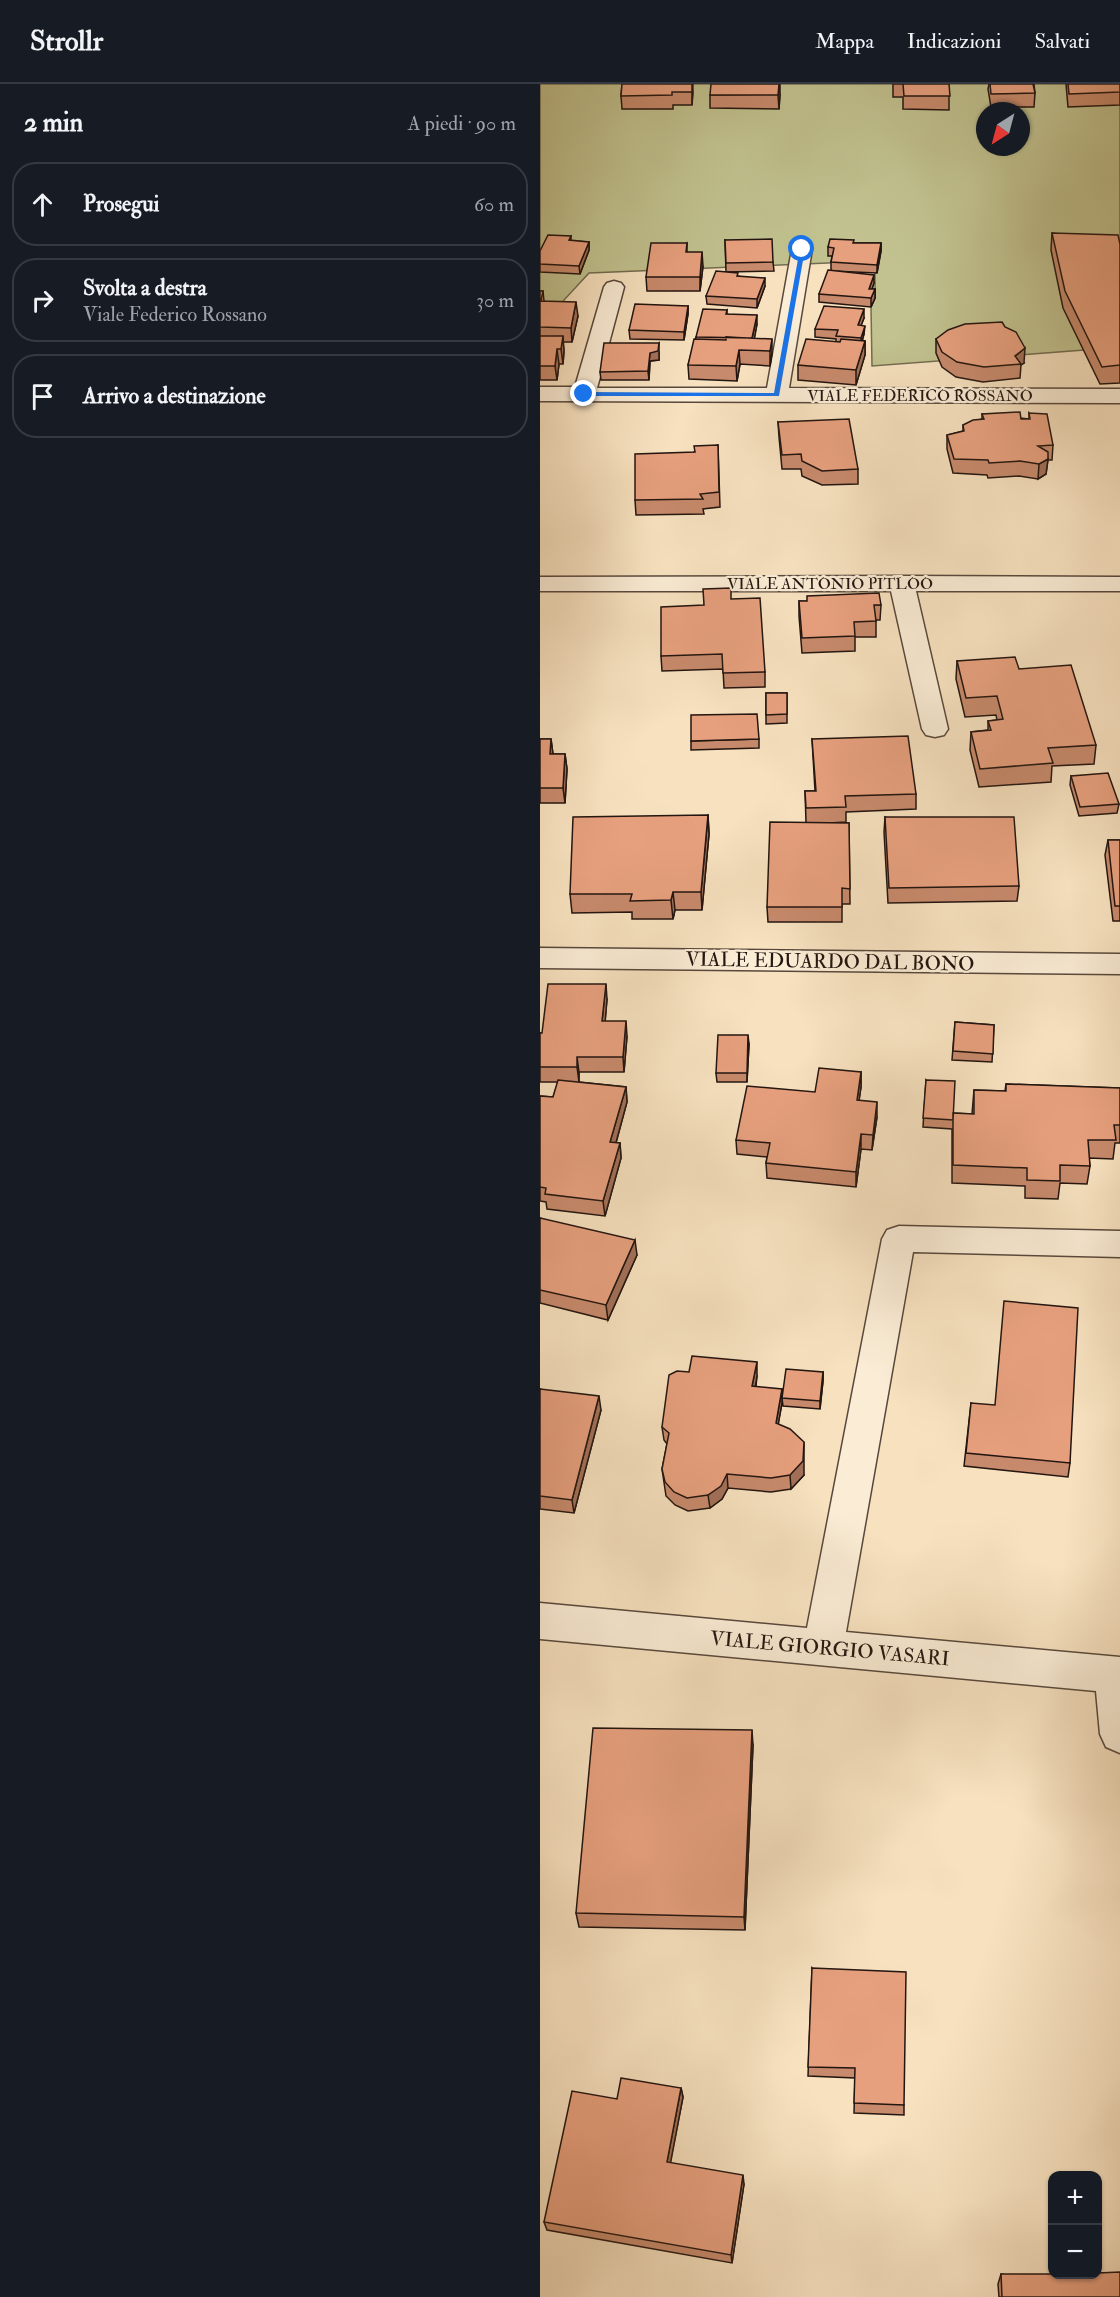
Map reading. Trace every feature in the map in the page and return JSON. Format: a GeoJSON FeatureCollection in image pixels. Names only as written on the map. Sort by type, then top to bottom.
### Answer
{"type":"FeatureCollection","features":[{"type":"Feature","properties":{"kind":"street"},"geometry":{"type":"LineString","coordinates":[[777,395],[802,249]]}},
{"type":"Feature","properties":{"kind":"street"},"geometry":{"type":"LineString","coordinates":[[584,394],[614,287]]}},
{"type":"Feature","properties":{"kind":"street","name":"VIALE FEDERICO ROSSANO"},"geometry":{"type":"LineString","coordinates":[[540,394],[1120,396]]}},
{"type":"Feature","properties":{"kind":"street"},"geometry":{"type":"LineString","coordinates":[[902,583],[935,729]]}},
{"type":"Feature","properties":{"kind":"street","name":"VIALE ANTONIO PITLOO"},"geometry":{"type":"LineString","coordinates":[[540,585],[1120,584]]}},
{"type":"Feature","properties":{"kind":"street","name":"VIALE EDUARDO DAL BONO"},"geometry":{"type":"LineString","coordinates":[[540,958],[1120,964]]}},
{"type":"Feature","properties":{"kind":"street"},"geometry":{"type":"LineString","coordinates":[[823,1648],[898,1239],[1120,1244]]}},
{"type":"Feature","properties":{"kind":"street","name":"VIALE GIORGIO VASARI"},"geometry":{"type":"LineString","coordinates":[[540,1621],[1117,1675]]}},
{"type":"Feature","properties":{"kind":"street"},"geometry":{"type":"LineString","coordinates":[[1117,1675],[1120,1734]]}},
{"type":"Feature","properties":{"kind":"green space"},"geometry":{"type":"Polygon","coordinates":[[[540,84],[1120,84],[1120,255],[1084,350],[872,366],[871,307],[875,298],[875,261],[589,273],[540,326],[540,84]]]}},
{"type":"Feature","properties":{"kind":"building"},"geometry":{"type":"Polygon","coordinates":[[[622,84],[692,84],[692,92],[672,92],[672,95],[621,96],[622,84]]]}},
{"type":"Feature","properties":{"kind":"building"},"geometry":{"type":"Polygon","coordinates":[[[711,84],[779,84],[778,95],[710,95],[711,84]]]}},
{"type":"Feature","properties":{"kind":"building"},"geometry":{"type":"Polygon","coordinates":[[[903,84],[949,84],[950,96],[904,96],[903,84]]]}},
{"type":"Feature","properties":{"kind":"building"},"geometry":{"type":"Polygon","coordinates":[[[990,84],[1033,84],[1035,93],[991,94],[990,84]]]}},
{"type":"Feature","properties":{"kind":"building"},"geometry":{"type":"Polygon","coordinates":[[[1068,84],[1120,84],[1120,92],[1069,94],[1068,84]]]}},
{"type":"Feature","properties":{"kind":"building"},"geometry":{"type":"Polygon","coordinates":[[[1052,233],[1118,235],[1120,244],[1120,365],[1102,367],[1065,291],[1052,233]]]}},
{"type":"Feature","properties":{"kind":"building"},"geometry":{"type":"Polygon","coordinates":[[[548,235],[571,236],[569,240],[589,242],[579,266],[540,264],[540,251],[548,235]]]}},
{"type":"Feature","properties":{"kind":"building"},"geometry":{"type":"Polygon","coordinates":[[[772,239],[773,262],[726,263],[725,240],[772,239]]]}},
{"type":"Feature","properties":{"kind":"building"},"geometry":{"type":"Polygon","coordinates":[[[830,239],[854,240],[853,243],[881,243],[877,265],[831,262],[834,248],[828,247],[830,239]]]}},
{"type":"Feature","properties":{"kind":"building"},"geometry":{"type":"Polygon","coordinates":[[[651,243],[687,243],[686,252],[702,252],[700,277],[646,277],[651,243]]]}},
{"type":"Feature","properties":{"kind":"building"},"geometry":{"type":"Polygon","coordinates":[[[828,270],[874,275],[869,289],[875,289],[871,298],[819,294],[828,270]]]}},
{"type":"Feature","properties":{"kind":"building"},"geometry":{"type":"Polygon","coordinates":[[[716,271],[738,273],[737,276],[765,278],[757,299],[706,296],[716,271]]]}},
{"type":"Feature","properties":{"kind":"building"},"geometry":{"type":"Polygon","coordinates":[[[540,291],[543,291],[541,301],[576,302],[571,328],[540,327],[540,291]]]}},
{"type":"Feature","properties":{"kind":"building"},"geometry":{"type":"Polygon","coordinates":[[[635,304],[688,306],[684,332],[629,330],[635,304]]]}},
{"type":"Feature","properties":{"kind":"building"},"geometry":{"type":"Polygon","coordinates":[[[824,306],[864,309],[858,325],[865,326],[861,338],[836,336],[838,330],[815,329],[824,306]]]}},
{"type":"Feature","properties":{"kind":"building"},"geometry":{"type":"Polygon","coordinates":[[[703,309],[727,310],[726,314],[757,315],[752,338],[696,337],[703,309]]]}},
{"type":"Feature","properties":{"kind":"building"},"geometry":{"type":"Polygon","coordinates":[[[1002,322],[1005,327],[1016,332],[1025,348],[1015,356],[1021,364],[984,367],[957,362],[942,352],[936,339],[948,330],[965,324],[1002,322]]]}},
{"type":"Feature","properties":{"kind":"building"},"geometry":{"type":"Polygon","coordinates":[[[540,336],[563,336],[561,349],[557,349],[555,366],[540,366],[540,336]]]}},
{"type":"Feature","properties":{"kind":"building"},"geometry":{"type":"Polygon","coordinates":[[[726,337],[772,339],[770,351],[739,350],[736,366],[688,365],[694,339],[726,340],[726,337]]]}},
{"type":"Feature","properties":{"kind":"building"},"geometry":{"type":"Polygon","coordinates":[[[806,339],[840,342],[841,339],[865,341],[856,370],[798,365],[806,339]]]}},
{"type":"Feature","properties":{"kind":"building"},"geometry":{"type":"Polygon","coordinates":[[[604,343],[659,343],[658,351],[650,353],[648,371],[600,372],[604,343]]]}},
{"type":"Feature","properties":{"kind":"building"},"geometry":{"type":"Polygon","coordinates":[[[1020,412],[1021,419],[1030,419],[1029,413],[1047,414],[1053,445],[1038,446],[1048,452],[1048,459],[1039,464],[1020,461],[989,463],[988,460],[954,459],[947,435],[964,431],[963,425],[973,420],[984,419],[982,414],[1020,412]]]}},
{"type":"Feature","properties":{"kind":"building"},"geometry":{"type":"Polygon","coordinates":[[[849,419],[858,469],[822,471],[802,461],[801,454],[782,455],[778,422],[849,419]]]}},
{"type":"Feature","properties":{"kind":"building"},"geometry":{"type":"Polygon","coordinates":[[[718,445],[719,492],[700,494],[703,499],[635,500],[635,454],[695,452],[694,446],[718,445]]]}},
{"type":"Feature","properties":{"kind":"building"},"geometry":{"type":"Polygon","coordinates":[[[731,588],[731,599],[760,598],[765,672],[723,673],[722,654],[661,656],[661,607],[704,605],[703,589],[731,588]]]}},
{"type":"Feature","properties":{"kind":"building"},"geometry":{"type":"Polygon","coordinates":[[[879,593],[881,605],[874,605],[876,621],[854,622],[855,636],[802,638],[799,601],[807,601],[807,596],[879,593]]]}},
{"type":"Feature","properties":{"kind":"building"},"geometry":{"type":"Polygon","coordinates":[[[1015,657],[1019,669],[1071,665],[1096,745],[1048,748],[1053,763],[980,769],[971,732],[991,730],[988,721],[1003,719],[997,696],[966,698],[957,661],[1015,657]]]}},
{"type":"Feature","properties":{"kind":"building"},"geometry":{"type":"Polygon","coordinates":[[[766,693],[787,693],[787,714],[766,715],[766,693]]]}},
{"type":"Feature","properties":{"kind":"building"},"geometry":{"type":"Polygon","coordinates":[[[757,714],[759,739],[691,741],[691,715],[757,714]]]}},
{"type":"Feature","properties":{"kind":"building"},"geometry":{"type":"Polygon","coordinates":[[[908,736],[916,794],[845,796],[846,807],[806,808],[805,791],[816,791],[812,739],[908,736]]]}},
{"type":"Feature","properties":{"kind":"building"},"geometry":{"type":"Polygon","coordinates":[[[540,739],[551,739],[550,754],[565,754],[563,788],[540,788],[540,739]]]}},
{"type":"Feature","properties":{"kind":"building"},"geometry":{"type":"Polygon","coordinates":[[[1108,773],[1119,804],[1080,807],[1071,776],[1108,773]]]}},
{"type":"Feature","properties":{"kind":"building"},"geometry":{"type":"Polygon","coordinates":[[[708,815],[701,892],[673,892],[671,900],[630,901],[632,894],[570,894],[573,817],[708,815]]]}},
{"type":"Feature","properties":{"kind":"building"},"geometry":{"type":"Polygon","coordinates":[[[885,817],[1014,817],[1019,886],[889,888],[885,817]]]}},
{"type":"Feature","properties":{"kind":"building"},"geometry":{"type":"Polygon","coordinates":[[[770,822],[849,823],[850,889],[842,888],[842,907],[767,907],[770,822]]]}},
{"type":"Feature","properties":{"kind":"building"},"geometry":{"type":"Polygon","coordinates":[[[1108,840],[1120,840],[1120,906],[1115,906],[1108,840]]]}},
{"type":"Feature","properties":{"kind":"building"},"geometry":{"type":"Polygon","coordinates":[[[548,984],[606,984],[602,1021],[626,1021],[623,1057],[577,1057],[577,1067],[540,1067],[540,1033],[542,1033],[548,984]]]}},
{"type":"Feature","properties":{"kind":"building"},"geometry":{"type":"Polygon","coordinates":[[[955,1022],[994,1025],[993,1054],[953,1051],[955,1022]]]}},
{"type":"Feature","properties":{"kind":"building"},"geometry":{"type":"Polygon","coordinates":[[[718,1035],[748,1035],[747,1073],[716,1073],[718,1035]]]}},
{"type":"Feature","properties":{"kind":"building"},"geometry":{"type":"Polygon","coordinates":[[[819,1068],[861,1072],[857,1100],[877,1102],[873,1135],[861,1134],[856,1172],[766,1163],[770,1143],[736,1140],[747,1086],[815,1092],[819,1068]]]}},
{"type":"Feature","properties":{"kind":"building"},"geometry":{"type":"Polygon","coordinates":[[[558,1080],[626,1087],[610,1142],[620,1143],[603,1201],[545,1194],[546,1188],[540,1187],[540,1096],[553,1097],[558,1080]]]}},
{"type":"Feature","properties":{"kind":"building"},"geometry":{"type":"Polygon","coordinates":[[[926,1080],[955,1081],[953,1120],[923,1118],[926,1080]]]}},
{"type":"Feature","properties":{"kind":"building"},"geometry":{"type":"Polygon","coordinates":[[[1006,1084],[1120,1088],[1120,1125],[1114,1125],[1116,1140],[1088,1140],[1090,1166],[1060,1165],[1060,1181],[1027,1180],[1027,1168],[953,1165],[953,1113],[974,1114],[974,1090],[1006,1091],[1006,1084]]]}},
{"type":"Feature","properties":{"kind":"building"},"geometry":{"type":"Polygon","coordinates":[[[540,1218],[635,1240],[606,1305],[540,1290],[540,1218]]]}},
{"type":"Feature","properties":{"kind":"building"},"geometry":{"type":"Polygon","coordinates":[[[1004,1301],[1078,1308],[1070,1463],[966,1453],[971,1403],[995,1405],[1004,1301]]]}},
{"type":"Feature","properties":{"kind":"building"},"geometry":{"type":"Polygon","coordinates":[[[692,1356],[757,1362],[752,1386],[782,1389],[776,1423],[790,1429],[804,1442],[803,1461],[790,1475],[771,1478],[727,1474],[721,1486],[708,1495],[687,1498],[674,1492],[665,1482],[662,1469],[669,1433],[662,1427],[669,1375],[677,1371],[689,1372],[692,1356]]]}},
{"type":"Feature","properties":{"kind":"building"},"geometry":{"type":"Polygon","coordinates":[[[786,1369],[823,1372],[820,1401],[782,1398],[786,1369]]]}},
{"type":"Feature","properties":{"kind":"building"},"geometry":{"type":"Polygon","coordinates":[[[540,1389],[599,1396],[572,1500],[540,1496],[540,1389]]]}},
{"type":"Feature","properties":{"kind":"building"},"geometry":{"type":"Polygon","coordinates":[[[593,1728],[752,1730],[744,1917],[576,1913],[593,1728]]]}},
{"type":"Feature","properties":{"kind":"building"},"geometry":{"type":"Polygon","coordinates":[[[812,1968],[906,1972],[904,2105],[854,2103],[855,2068],[808,2067],[812,1968]]]}},
{"type":"Feature","properties":{"kind":"building"},"geometry":{"type":"Polygon","coordinates":[[[621,2078],[681,2088],[667,2162],[743,2175],[731,2255],[544,2222],[572,2091],[617,2099],[621,2078]]]}},
{"type":"Feature","properties":{"kind":"building"},"geometry":{"type":"Polygon","coordinates":[[[1120,2272],[1120,2297],[1002,2297],[1001,2274],[1048,2274],[1048,2279],[1102,2279],[1102,2273],[1120,2272]]]}},
{"type":"Feature","properties":{"kind":"route"},"geometry":{"type":"LineString","coordinates":[[584,394],[777,395],[802,249]]}}]}
